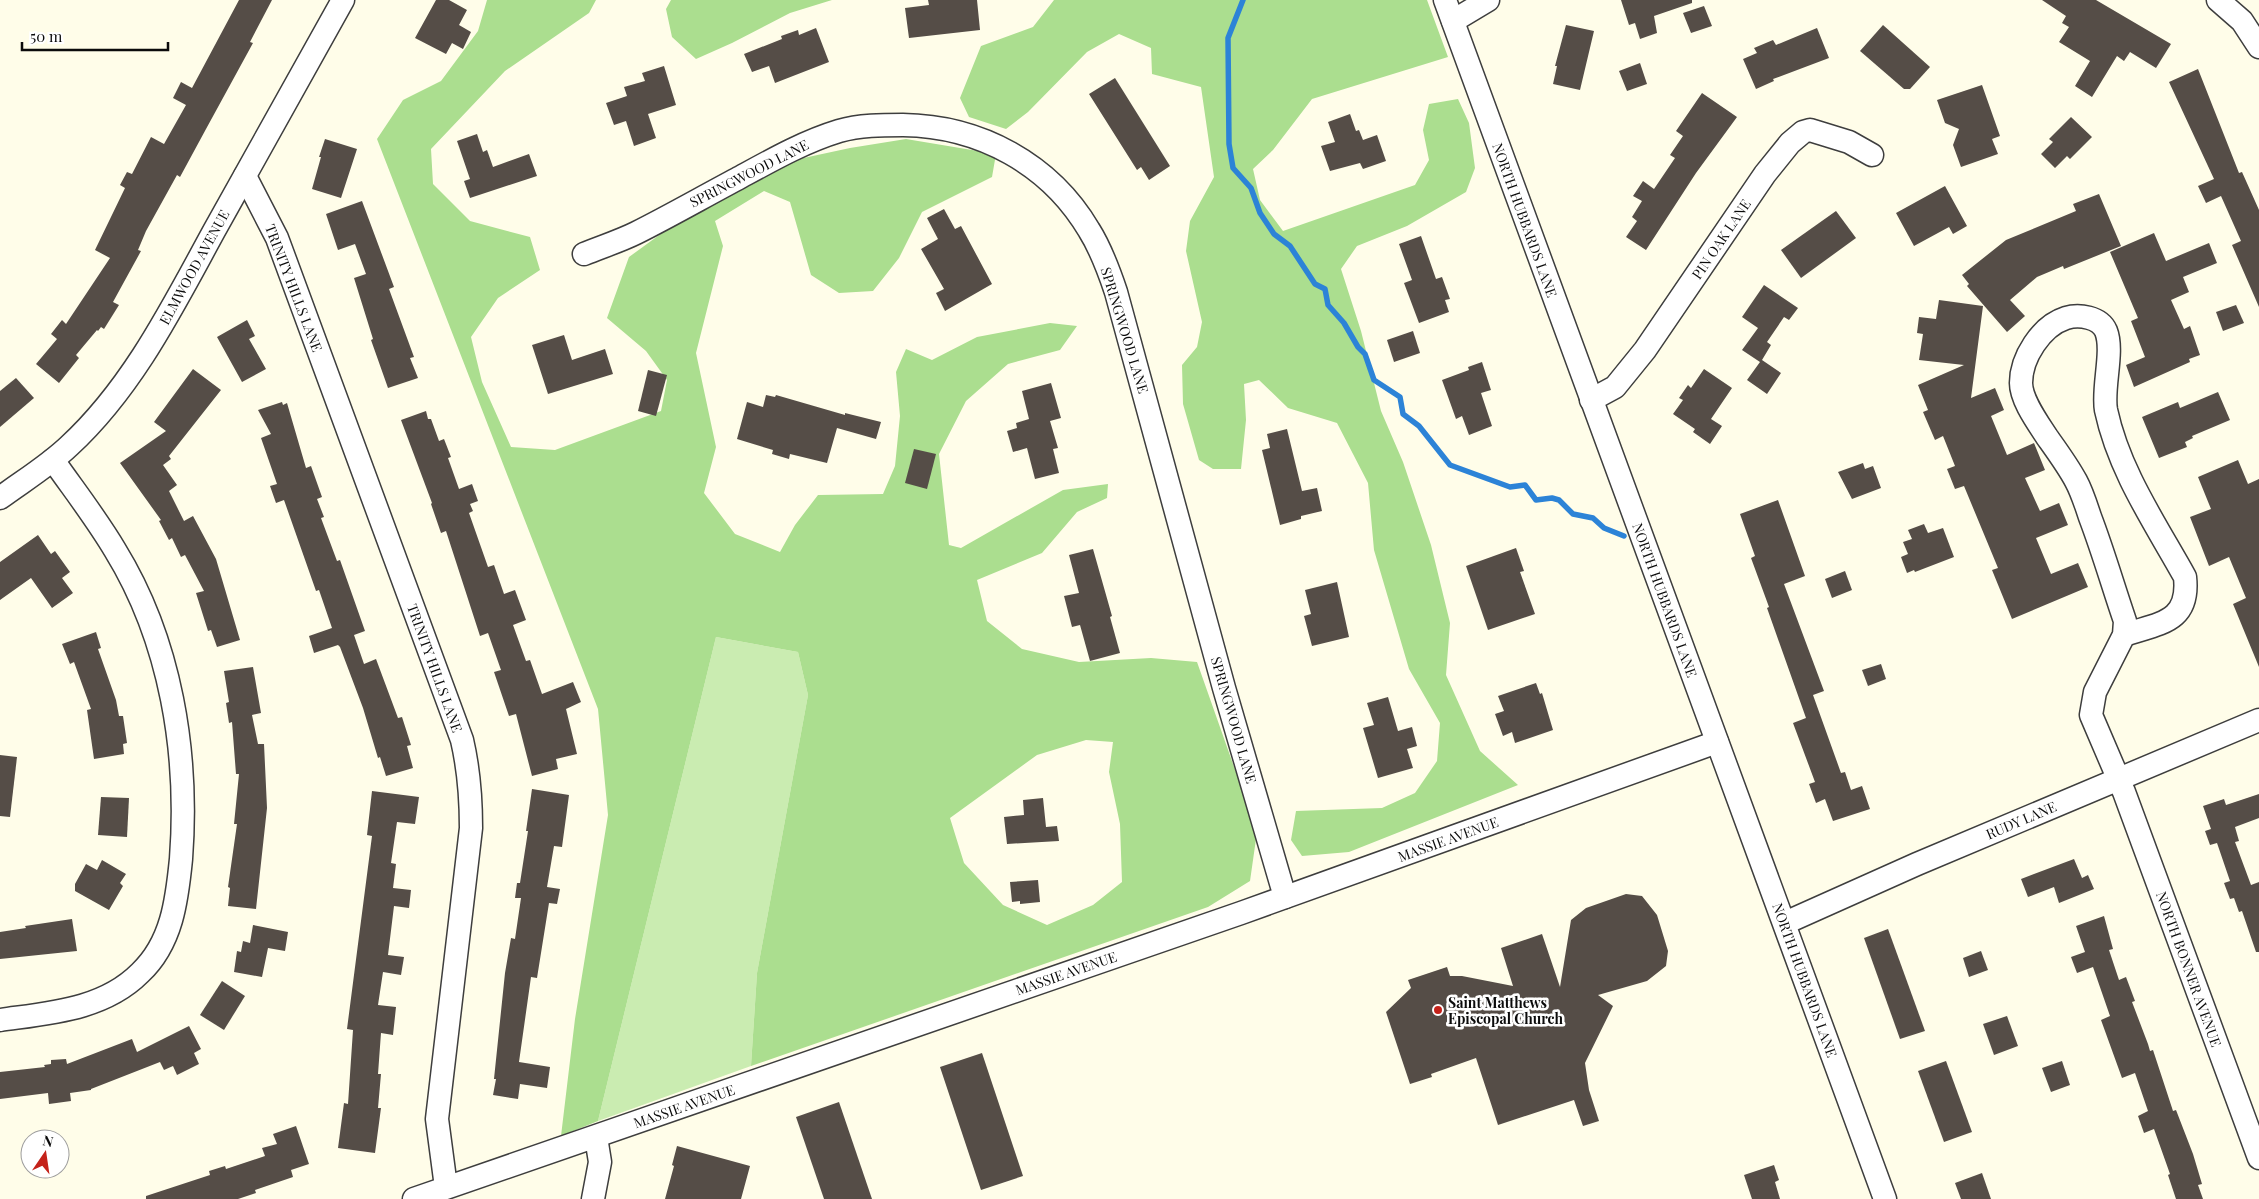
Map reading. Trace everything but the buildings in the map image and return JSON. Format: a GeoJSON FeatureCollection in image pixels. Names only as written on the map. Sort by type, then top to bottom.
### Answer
{"type":"FeatureCollection","features":[{"type":"Feature","properties":{"kind":"street","name":"ELMWOOD AVENUE"},"geometry":{"type":"LineString","coordinates":[[0,498],[53,460],[82,433],[128,377],[164,321],[343,0]]}},
{"type":"Feature","properties":{"kind":"street"},"geometry":{"type":"LineString","coordinates":[[1449,10],[1488,0]]}},
{"type":"Feature","properties":{"kind":"street"},"geometry":{"type":"LineString","coordinates":[[2218,0],[2242,21],[2259,47]]}},
{"type":"Feature","properties":{"kind":"street","name":"NORTH HUBBARDS LANE"},"geometry":{"type":"LineString","coordinates":[[1449,10],[1885,1199]]}},
{"type":"Feature","properties":{"kind":"street","name":"SPRINGWOOD LANE"},"geometry":{"type":"LineString","coordinates":[[584,254],[635,234],[803,144],[840,130],[859,127],[921,125],[977,137],[1021,159],[1050,180],[1069,201],[1090,230],[1107,265],[1116,292],[1224,688],[1285,897]]}},
{"type":"Feature","properties":{"kind":"street","name":"PIN OAK LANE"},"geometry":{"type":"LineString","coordinates":[[1592,400],[1615,388],[1645,350],[1765,174],[1790,143],[1803,132],[1810,130],[1849,142],[1872,155]]}},
{"type":"Feature","properties":{"kind":"street","name":"TRINITY HILLS LANE"},"geometry":{"type":"LineString","coordinates":[[245,176],[277,238],[462,740],[467,762],[471,799],[471,828],[437,1119],[446,1187]]}},
{"type":"Feature","properties":{"kind":"street"},"geometry":{"type":"LineString","coordinates":[[2076,316],[2090,318],[2101,323],[2106,331],[2108,345],[2106,407],[2113,438],[2122,465],[2184,577],[2186,590],[2183,605],[2177,615],[2166,621],[2124,635],[2125,621],[2077,482],[2031,411],[2021,385],[2022,370],[2037,340],[2050,327],[2065,318],[2076,316]]}},
{"type":"Feature","properties":{"kind":"street"},"geometry":{"type":"LineString","coordinates":[[0,1020],[84,1006],[116,991],[139,974],[160,948],[167,935],[179,873],[183,826],[182,769],[174,708],[164,665],[143,606],[116,551],[85,502],[53,460]]}},
{"type":"Feature","properties":{"kind":"street","name":"NORTH BONNER AVENUE"},"geometry":{"type":"LineString","coordinates":[[2124,635],[2095,692],[2091,715],[2120,780],[2259,1158]]}},
{"type":"Feature","properties":{"kind":"street","name":"RUDY LANE"},"geometry":{"type":"LineString","coordinates":[[1784,923],[1934,857],[2259,720]]}},
{"type":"Feature","properties":{"kind":"street","name":"MASSIE AVENUE"},"geometry":{"type":"LineString","coordinates":[[414,1199],[596,1138],[1285,897],[1717,742]]}},
{"type":"Feature","properties":{"kind":"street"},"geometry":{"type":"LineString","coordinates":[[593,1199],[600,1162],[596,1138]]}},
{"type":"Feature","properties":{"kind":"green space"},"geometry":{"type":"Polygon","coordinates":[[[487,0],[596,0],[589,13],[505,71],[431,149],[433,184],[470,221],[530,237],[540,270],[498,298],[471,337],[482,382],[511,447],[555,450],[661,411],[667,380],[646,351],[607,318],[629,257],[695,209],[785,162],[850,148],[906,139],[996,154],[992,177],[922,212],[899,258],[873,291],[839,293],[811,275],[790,202],[764,191],[715,221],[723,246],[696,353],[716,447],[704,493],[735,534],[780,552],[795,525],[818,495],[883,494],[895,466],[900,416],[896,372],[906,349],[932,360],[977,337],[1050,323],[1077,326],[1060,350],[1008,364],[966,401],[939,454],[949,545],[961,548],[1063,490],[1108,484],[1107,498],[1077,512],[1042,553],[977,580],[987,621],[1022,649],[1079,662],[1151,658],[1197,662],[1257,832],[1250,881],[1208,907],[751,1066],[757,973],[808,695],[798,652],[716,637],[598,1121],[561,1136],[575,1019],[608,815],[598,709],[377,139],[403,100],[441,81],[478,31],[487,0]],[[1086,740],[1037,755],[950,818],[964,863],[1003,905],[1047,925],[1093,905],[1122,882],[1120,824],[1109,772],[1113,742],[1086,740]]]}},
{"type":"Feature","properties":{"kind":"green space"},"geometry":{"type":"Polygon","coordinates":[[[671,0],[832,0],[790,13],[696,59],[672,37],[666,9],[671,0]]]}},
{"type":"Feature","properties":{"kind":"green space"},"geometry":{"type":"Polygon","coordinates":[[[1054,0],[1427,0],[1448,57],[1312,99],[1273,150],[1253,169],[1260,200],[1283,231],[1415,185],[1429,160],[1423,130],[1429,104],[1458,99],[1469,123],[1475,168],[1466,192],[1407,226],[1357,246],[1341,269],[1361,331],[1381,411],[1403,462],[1431,545],[1450,623],[1446,675],[1480,751],[1518,785],[1349,852],[1302,856],[1291,840],[1296,811],[1382,808],[1415,793],[1437,761],[1440,723],[1409,669],[1374,550],[1368,483],[1337,423],[1288,408],[1259,380],[1244,384],[1246,420],[1241,469],[1213,469],[1199,460],[1183,404],[1182,365],[1197,347],[1202,322],[1186,251],[1190,221],[1214,177],[1201,87],[1152,74],[1151,48],[1119,34],[1087,52],[1028,112],[1006,129],[969,117],[960,98],[981,46],[1033,27],[1054,0]]]}},
{"type":"Feature","properties":{"kind":"green space"},"geometry":{"type":"Polygon","coordinates":[[[716,637],[798,652],[808,695],[757,973],[751,1066],[598,1121],[716,637]]]}},
{"type":"Feature","properties":{"kind":"waterway"},"geometry":{"type":"LineString","coordinates":[[1243,0],[1228,38],[1229,144],[1233,168],[1251,188],[1260,213],[1274,234],[1290,246],[1315,284],[1325,289],[1328,305],[1344,323],[1358,347],[1365,354],[1374,380],[1400,397],[1403,414],[1419,426],[1450,465],[1510,487],[1525,485],[1536,500],[1552,498],[1559,500],[1573,514],[1593,518],[1604,528],[1624,536]]}},
{"type":"Feature","properties":{"kind":"place","name":"Saint Matthews Episcopal Church"},"geometry":{"type":"Point","coordinates":[1438,1010]}}]}
